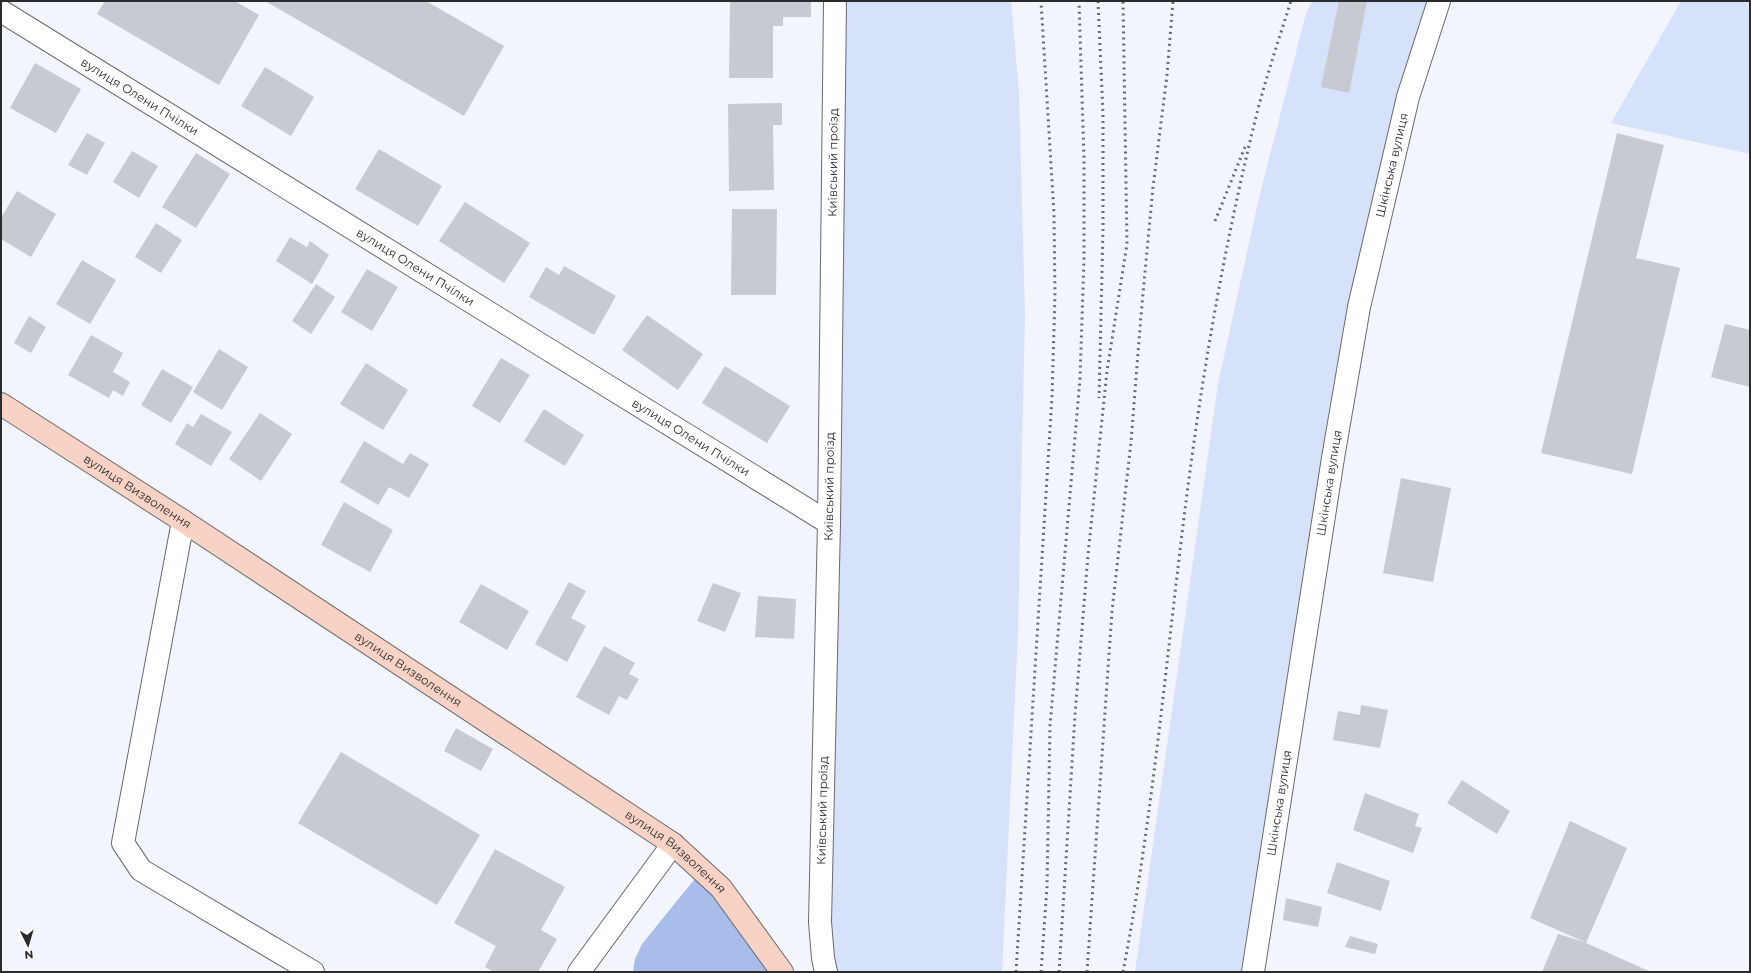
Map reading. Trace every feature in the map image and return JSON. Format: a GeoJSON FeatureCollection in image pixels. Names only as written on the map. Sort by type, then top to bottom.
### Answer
{"type":"FeatureCollection","features":[{"type":"Feature","properties":{"kind":"street","name":"Київський проїзд"},"geometry":{"type":"LineString","coordinates":[[826,972],[822,958],[820,922],[829,523],[835,1]]}},
{"type":"Feature","properties":{"kind":"street","name":"Шкінська вулиця"},"geometry":{"type":"LineString","coordinates":[[1253,972],[1333,458],[1359,307],[1408,97],[1439,1]]}},
{"type":"Feature","properties":{"kind":"street","name":"вулиця Олени Пчілки"},"geometry":{"type":"LineString","coordinates":[[1,11],[829,523]]}},
{"type":"Feature","properties":{"kind":"street","name":"вулиця Визволення"},"geometry":{"type":"LineString","coordinates":[[1,404],[183,521],[673,844],[721,888],[782,972]]}},
{"type":"Feature","properties":{"kind":"street"},"geometry":{"type":"LineString","coordinates":[[183,521],[123,843],[141,870],[312,972]]}},
{"type":"Feature","properties":{"kind":"street"},"geometry":{"type":"LineString","coordinates":[[579,972],[673,844]]}},
{"type":"Feature","properties":{"kind":"shaded area"},"geometry":{"type":"Polygon","coordinates":[[[835,1],[1011,1],[1019,92],[1025,315],[1018,632],[1002,972],[826,972],[835,1]]]}},
{"type":"Feature","properties":{"kind":"shaded area"},"geometry":{"type":"Polygon","coordinates":[[[1312,1],[1439,1],[1388,176],[1253,972],[1135,972],[1218,384],[1258,202],[1306,13],[1312,1]]]}},
{"type":"Feature","properties":{"kind":"shaded area"},"geometry":{"type":"Polygon","coordinates":[[[1681,1],[1750,1],[1750,154],[1611,123],[1681,1]]]}},
{"type":"Feature","properties":{"kind":"shaded area"},"geometry":{"type":"Polygon","coordinates":[[[702,870],[782,972],[633,972],[635,959],[642,944],[702,870]]]}},
{"type":"Feature","properties":{"kind":"building"},"geometry":{"type":"Polygon","coordinates":[[[105,1],[235,1],[259,15],[219,85],[97,14],[105,1]]]}},
{"type":"Feature","properties":{"kind":"building"},"geometry":{"type":"Polygon","coordinates":[[[265,1],[426,1],[504,46],[464,116],[265,1]]]}},
{"type":"Feature","properties":{"kind":"building"},"geometry":{"type":"Polygon","coordinates":[[[730,1],[811,1],[811,17],[783,17],[783,26],[773,26],[773,78],[729,78],[730,1]]]}},
{"type":"Feature","properties":{"kind":"building"},"geometry":{"type":"Polygon","coordinates":[[[1339,1],[1367,1],[1349,93],[1321,87],[1339,1]]]}},
{"type":"Feature","properties":{"kind":"building"},"geometry":{"type":"Polygon","coordinates":[[[35,63],[81,89],[56,133],[10,108],[35,63]]]}},
{"type":"Feature","properties":{"kind":"building"},"geometry":{"type":"Polygon","coordinates":[[[265,67],[314,97],[291,136],[241,106],[265,67]]]}},
{"type":"Feature","properties":{"kind":"building"},"geometry":{"type":"Polygon","coordinates":[[[782,103],[782,125],[773,125],[774,190],[729,191],[728,104],[782,103]]]}},
{"type":"Feature","properties":{"kind":"building"},"geometry":{"type":"Polygon","coordinates":[[[87,133],[105,143],[87,175],[68,165],[87,133]]]}},
{"type":"Feature","properties":{"kind":"building"},"geometry":{"type":"Polygon","coordinates":[[[1617,133],[1664,145],[1636,258],[1680,268],[1632,474],[1541,453],[1617,133]]]}},
{"type":"Feature","properties":{"kind":"building"},"geometry":{"type":"Polygon","coordinates":[[[379,149],[442,186],[418,226],[355,189],[379,149]]]}},
{"type":"Feature","properties":{"kind":"building"},"geometry":{"type":"Polygon","coordinates":[[[132,151],[158,166],[139,198],[113,182],[132,151]]]}},
{"type":"Feature","properties":{"kind":"building"},"geometry":{"type":"Polygon","coordinates":[[[196,153],[230,174],[196,228],[162,207],[196,153]]]}},
{"type":"Feature","properties":{"kind":"building"},"geometry":{"type":"Polygon","coordinates":[[[17,191],[56,214],[31,257],[1,239],[1,218],[17,191]]]}},
{"type":"Feature","properties":{"kind":"building"},"geometry":{"type":"Polygon","coordinates":[[[465,202],[530,243],[504,283],[439,241],[465,202]]]}},
{"type":"Feature","properties":{"kind":"building"},"geometry":{"type":"Polygon","coordinates":[[[732,209],[777,209],[776,295],[731,295],[732,209]]]}},
{"type":"Feature","properties":{"kind":"building"},"geometry":{"type":"Polygon","coordinates":[[[156,223],[182,240],[161,273],[135,257],[156,223]]]}},
{"type":"Feature","properties":{"kind":"building"},"geometry":{"type":"Polygon","coordinates":[[[290,237],[307,247],[310,241],[329,255],[312,284],[276,261],[290,237]]]}},
{"type":"Feature","properties":{"kind":"building"},"geometry":{"type":"Polygon","coordinates":[[[82,260],[116,280],[90,324],[56,304],[82,260]]]}},
{"type":"Feature","properties":{"kind":"building"},"geometry":{"type":"Polygon","coordinates":[[[564,266],[616,296],[594,335],[529,297],[546,267],[559,275],[564,266]]]}},
{"type":"Feature","properties":{"kind":"building"},"geometry":{"type":"Polygon","coordinates":[[[367,269],[398,287],[372,331],[341,312],[367,269]]]}},
{"type":"Feature","properties":{"kind":"building"},"geometry":{"type":"Polygon","coordinates":[[[316,284],[335,297],[311,334],[292,321],[316,284]]]}},
{"type":"Feature","properties":{"kind":"building"},"geometry":{"type":"Polygon","coordinates":[[[647,315],[703,354],[678,390],[622,350],[647,315]]]}},
{"type":"Feature","properties":{"kind":"building"},"geometry":{"type":"Polygon","coordinates":[[[29,316],[46,327],[31,353],[14,343],[29,316]]]}},
{"type":"Feature","properties":{"kind":"building"},"geometry":{"type":"Polygon","coordinates":[[[1725,324],[1750,330],[1750,387],[1711,377],[1725,324]]]}},
{"type":"Feature","properties":{"kind":"building"},"geometry":{"type":"Polygon","coordinates":[[[91,335],[123,353],[113,372],[130,382],[123,396],[113,390],[109,398],[68,375],[91,335]]]}},
{"type":"Feature","properties":{"kind":"building"},"geometry":{"type":"Polygon","coordinates":[[[219,349],[248,367],[222,410],[193,392],[219,349]]]}},
{"type":"Feature","properties":{"kind":"building"},"geometry":{"type":"Polygon","coordinates":[[[501,358],[530,375],[500,423],[472,406],[501,358]]]}},
{"type":"Feature","properties":{"kind":"building"},"geometry":{"type":"Polygon","coordinates":[[[366,363],[408,390],[383,430],[340,404],[366,363]]]}},
{"type":"Feature","properties":{"kind":"building"},"geometry":{"type":"Polygon","coordinates":[[[725,366],[790,406],[767,443],[702,403],[725,366]]]}},
{"type":"Feature","properties":{"kind":"building"},"geometry":{"type":"Polygon","coordinates":[[[162,369],[193,387],[171,423],[141,405],[162,369]]]}},
{"type":"Feature","properties":{"kind":"building"},"geometry":{"type":"Polygon","coordinates":[[[544,409],[584,435],[565,466],[524,441],[544,409]]]}},
{"type":"Feature","properties":{"kind":"building"},"geometry":{"type":"Polygon","coordinates":[[[260,413],[292,434],[261,481],[229,459],[260,413]]]}},
{"type":"Feature","properties":{"kind":"building"},"geometry":{"type":"Polygon","coordinates":[[[201,414],[232,432],[211,466],[175,444],[187,423],[193,427],[201,414]]]}},
{"type":"Feature","properties":{"kind":"building"},"geometry":{"type":"Polygon","coordinates":[[[364,441],[403,464],[410,453],[429,464],[409,498],[389,487],[378,505],[340,482],[364,441]]]}},
{"type":"Feature","properties":{"kind":"building"},"geometry":{"type":"Polygon","coordinates":[[[1401,478],[1451,488],[1433,582],[1383,573],[1401,478]]]}},
{"type":"Feature","properties":{"kind":"building"},"geometry":{"type":"Polygon","coordinates":[[[344,502],[393,530],[370,572],[321,545],[344,502]]]}},
{"type":"Feature","properties":{"kind":"building"},"geometry":{"type":"Polygon","coordinates":[[[569,582],[586,591],[571,618],[586,626],[567,662],[535,644],[569,582]]]}},
{"type":"Feature","properties":{"kind":"building"},"geometry":{"type":"Polygon","coordinates":[[[713,583],[741,593],[725,632],[697,621],[713,583]]]}},
{"type":"Feature","properties":{"kind":"building"},"geometry":{"type":"Polygon","coordinates":[[[481,584],[529,611],[507,650],[459,622],[481,584]]]}},
{"type":"Feature","properties":{"kind":"building"},"geometry":{"type":"Polygon","coordinates":[[[758,596],[796,599],[794,639],[755,637],[758,596]]]}},
{"type":"Feature","properties":{"kind":"building"},"geometry":{"type":"Polygon","coordinates":[[[604,646],[635,663],[629,674],[639,679],[627,700],[619,696],[609,715],[576,697],[604,646]]]}},
{"type":"Feature","properties":{"kind":"building"},"geometry":{"type":"Polygon","coordinates":[[[1361,705],[1388,710],[1380,748],[1333,740],[1338,711],[1360,715],[1361,705]]]}},
{"type":"Feature","properties":{"kind":"building"},"geometry":{"type":"Polygon","coordinates":[[[456,728],[493,749],[481,771],[444,751],[456,728]]]}},
{"type":"Feature","properties":{"kind":"building"},"geometry":{"type":"Polygon","coordinates":[[[341,752],[480,835],[437,905],[298,823],[341,752]]]}},
{"type":"Feature","properties":{"kind":"building"},"geometry":{"type":"Polygon","coordinates":[[[1462,780],[1510,811],[1497,834],[1447,803],[1462,780]]]}},
{"type":"Feature","properties":{"kind":"building"},"geometry":{"type":"Polygon","coordinates":[[[1365,793],[1419,814],[1415,826],[1422,828],[1413,853],[1353,830],[1365,793]]]}},
{"type":"Feature","properties":{"kind":"building"},"geometry":{"type":"Polygon","coordinates":[[[1570,821],[1627,848],[1586,943],[1651,972],[1542,972],[1558,934],[1585,942],[1530,918],[1570,821]]]}},
{"type":"Feature","properties":{"kind":"building"},"geometry":{"type":"Polygon","coordinates":[[[495,849],[565,887],[541,930],[557,939],[538,972],[494,972],[485,967],[496,946],[454,923],[495,849]]]}},
{"type":"Feature","properties":{"kind":"building"},"geometry":{"type":"Polygon","coordinates":[[[1337,862],[1390,881],[1381,911],[1327,893],[1337,862]]]}},
{"type":"Feature","properties":{"kind":"building"},"geometry":{"type":"Polygon","coordinates":[[[1286,898],[1322,907],[1318,927],[1283,920],[1286,898]]]}},
{"type":"Feature","properties":{"kind":"building"},"geometry":{"type":"Polygon","coordinates":[[[1350,936],[1378,944],[1375,954],[1345,947],[1350,936]]]}},
{"type":"Feature","properties":{"kind":"railway"},"geometry":{"type":"LineString","coordinates":[[1016,972],[1052,398],[1055,295],[1054,214],[1041,1]]}},
{"type":"Feature","properties":{"kind":"railway"},"geometry":{"type":"LineString","coordinates":[[1041,972],[1047,887],[1050,726],[1080,379],[1084,258],[1084,159],[1079,1]]}},
{"type":"Feature","properties":{"kind":"railway"},"geometry":{"type":"LineString","coordinates":[[1098,1],[1103,114],[1103,229],[1099,398]]}},
{"type":"Feature","properties":{"kind":"railway"},"geometry":{"type":"LineString","coordinates":[[1059,972],[1075,715],[1088,555],[1107,371],[1127,244],[1123,1]]}},
{"type":"Feature","properties":{"kind":"railway"},"geometry":{"type":"LineString","coordinates":[[1087,972],[1112,611],[1131,442],[1153,187],[1167,75],[1173,1]]}},
{"type":"Feature","properties":{"kind":"railway"},"geometry":{"type":"LineString","coordinates":[[1123,972],[1134,912],[1152,790],[1180,547],[1208,349],[1243,169],[1258,109],[1291,1]]}},
{"type":"Feature","properties":{"kind":"railway"},"geometry":{"type":"LineString","coordinates":[[1215,221],[1245,147]]}}]}
